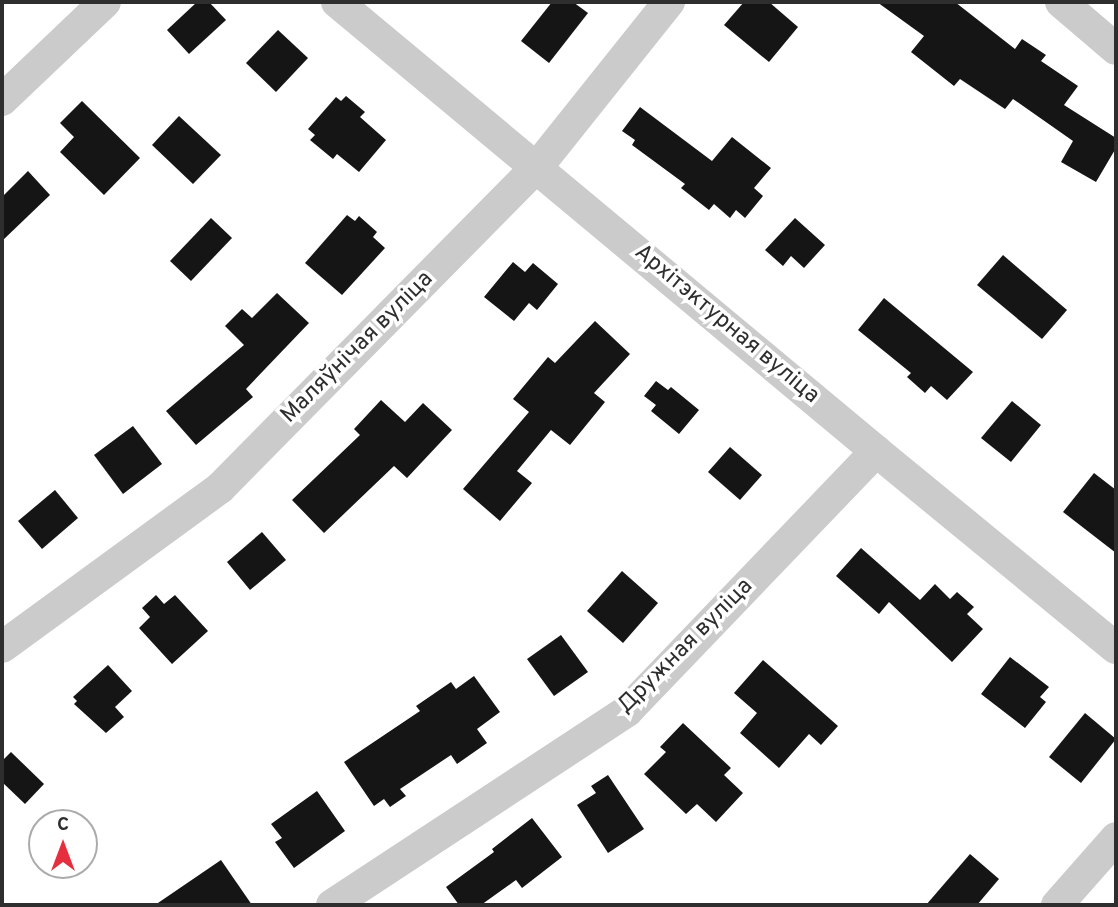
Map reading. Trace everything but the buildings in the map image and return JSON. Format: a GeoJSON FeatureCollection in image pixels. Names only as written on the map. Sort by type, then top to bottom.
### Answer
{"type":"FeatureCollection","features":[{"type":"Feature","properties":{"kind":"street"},"geometry":{"type":"LineString","coordinates":[[2,100],[105,2]]}},
{"type":"Feature","properties":{"kind":"street","name":"Архітэктурная вуліца"},"geometry":{"type":"LineString","coordinates":[[337,2],[1116,648]]}},
{"type":"Feature","properties":{"kind":"street","name":"Маляўнічая вуліца"},"geometry":{"type":"LineString","coordinates":[[2,647],[220,488],[538,166],[669,2]]}},
{"type":"Feature","properties":{"kind":"street"},"geometry":{"type":"LineString","coordinates":[[1061,2],[1116,48]]}},
{"type":"Feature","properties":{"kind":"street","name":"Дружная вуліца"},"geometry":{"type":"LineString","coordinates":[[332,905],[627,711],[876,451]]}},
{"type":"Feature","properties":{"kind":"street"},"geometry":{"type":"LineString","coordinates":[[1057,905],[1116,838]]}}]}
